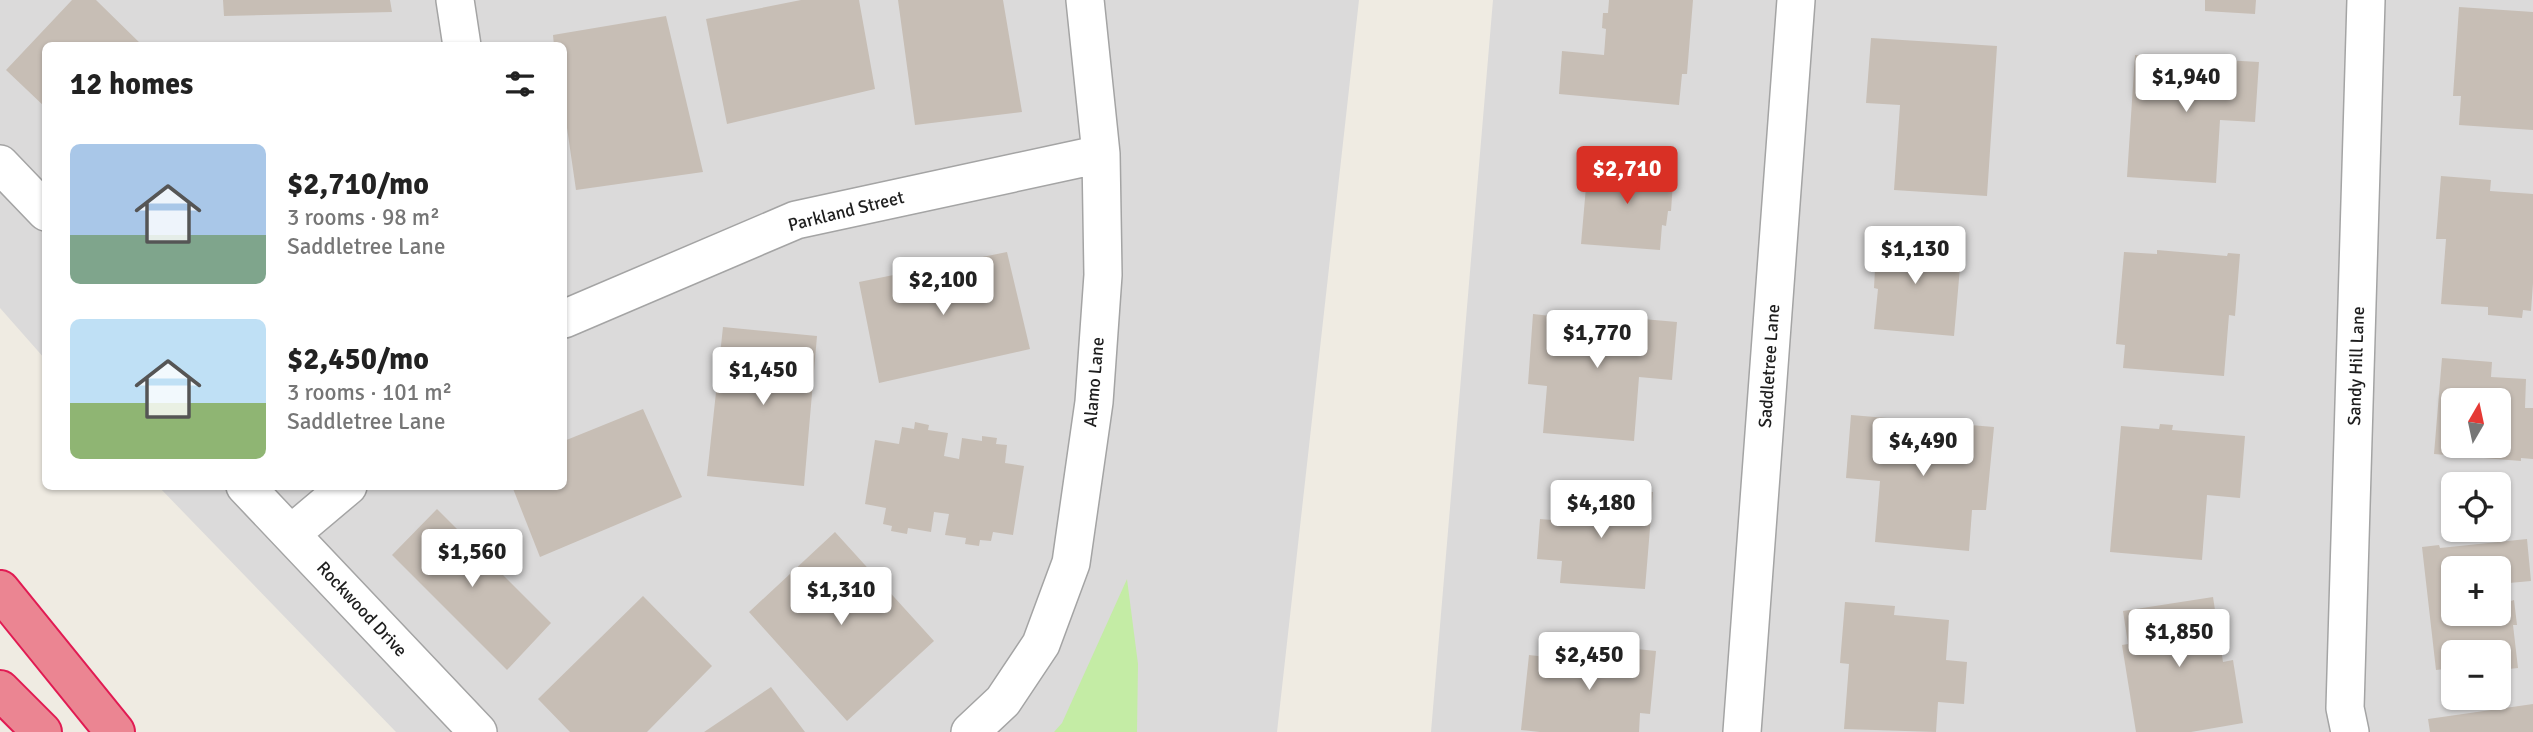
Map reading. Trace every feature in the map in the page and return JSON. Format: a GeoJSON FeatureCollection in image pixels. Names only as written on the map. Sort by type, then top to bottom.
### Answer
{"type":"FeatureCollection","features":[{"type":"Feature","properties":{"kind":"highway"},"geometry":{"type":"LineString","coordinates":[[0,590],[115,732]]}},
{"type":"Feature","properties":{"kind":"highway"},"geometry":{"type":"LineString","coordinates":[[0,690],[42,732]]}},
{"type":"Feature","properties":{"kind":"street"},"geometry":{"type":"LineString","coordinates":[[455,0],[461,42]]}},
{"type":"Feature","properties":{"kind":"street","name":"Alamo Lane"},"geometry":{"type":"LineString","coordinates":[[970,732],[1003,701],[1041,645],[1071,563],[1094,402],[1103,275],[1101,154],[1085,0]]}},
{"type":"Feature","properties":{"kind":"street","name":"Saddletree Lane"},"geometry":{"type":"LineString","coordinates":[[1742,732],[1796,0]]}},
{"type":"Feature","properties":{"kind":"street","name":"Sandy Hill Lane"},"geometry":{"type":"LineString","coordinates":[[2350,732],[2345,708],[2366,0]]}},
{"type":"Feature","properties":{"kind":"street","name":"Parkland Street"},"geometry":{"type":"LineString","coordinates":[[567,318],[796,220],[1101,154]]}},
{"type":"Feature","properties":{"kind":"street"},"geometry":{"type":"LineString","coordinates":[[0,164],[42,208]]}},
{"type":"Feature","properties":{"kind":"street","name":"Rockwood Drive"},"geometry":{"type":"LineString","coordinates":[[249,490],[478,732]]}},
{"type":"Feature","properties":{"kind":"street"},"geometry":{"type":"LineString","coordinates":[[291,534],[343,490]]}},
{"type":"Feature","properties":{"kind":"shaded area"},"geometry":{"type":"Polygon","coordinates":[[[0,0],[1359,0],[1277,732],[396,732],[162,490],[567,490],[567,42],[42,42],[42,356],[0,308],[0,0]]]}},
{"type":"Feature","properties":{"kind":"shaded area"},"geometry":{"type":"Polygon","coordinates":[[[1493,0],[2533,0],[2533,732],[1431,732],[1493,0]]]}},
{"type":"Feature","properties":{"kind":"green space"},"geometry":{"type":"Polygon","coordinates":[[[1127,579],[1138,664],[1137,732],[1054,732],[1062,723],[1127,579]]]}},
{"type":"Feature","properties":{"kind":"building"},"geometry":{"type":"Polygon","coordinates":[[[72,0],[96,0],[139,42],[42,42],[42,104],[6,70],[72,0]]]}},
{"type":"Feature","properties":{"kind":"building"},"geometry":{"type":"Polygon","coordinates":[[[223,0],[390,0],[392,12],[224,16],[223,0]]]}},
{"type":"Feature","properties":{"kind":"building"},"geometry":{"type":"Polygon","coordinates":[[[801,0],[859,0],[875,89],[727,124],[706,19],[801,0]]]}},
{"type":"Feature","properties":{"kind":"building"},"geometry":{"type":"Polygon","coordinates":[[[898,0],[1003,0],[1022,112],[915,125],[898,0]]]}},
{"type":"Feature","properties":{"kind":"building"},"geometry":{"type":"Polygon","coordinates":[[[1609,0],[1693,0],[1687,74],[1682,74],[1679,105],[1559,94],[1562,51],[1604,55],[1606,29],[1602,28],[1603,13],[1608,13],[1609,0]]]}},
{"type":"Feature","properties":{"kind":"building"},"geometry":{"type":"Polygon","coordinates":[[[2205,0],[2256,0],[2255,14],[2205,11],[2205,0]]]}},
{"type":"Feature","properties":{"kind":"building"},"geometry":{"type":"Polygon","coordinates":[[[2459,7],[2533,12],[2533,130],[2459,125],[2461,96],[2453,96],[2459,7]]]}},
{"type":"Feature","properties":{"kind":"building"},"geometry":{"type":"Polygon","coordinates":[[[666,16],[703,172],[576,190],[567,128],[567,42],[554,42],[553,35],[666,16]]]}},
{"type":"Feature","properties":{"kind":"building"},"geometry":{"type":"Polygon","coordinates":[[[1871,38],[1997,46],[1987,196],[1894,190],[1900,105],[1866,103],[1871,38]]]}},
{"type":"Feature","properties":{"kind":"building"},"geometry":{"type":"Polygon","coordinates":[[[2135,55],[2259,62],[2255,122],[2220,120],[2216,183],[2127,177],[2135,55]]]}},
{"type":"Feature","properties":{"kind":"building"},"geometry":{"type":"Polygon","coordinates":[[[1588,164],[1674,168],[1671,211],[1668,211],[1666,226],[1662,225],[1660,250],[1581,244],[1588,164]]]}},
{"type":"Feature","properties":{"kind":"building"},"geometry":{"type":"Polygon","coordinates":[[[2441,176],[2491,180],[2490,191],[2533,194],[2531,311],[2523,310],[2522,318],[2488,315],[2488,307],[2441,304],[2446,239],[2436,239],[2441,176]]]}},
{"type":"Feature","properties":{"kind":"building"},"geometry":{"type":"Polygon","coordinates":[[[1877,232],[1926,237],[1925,252],[1961,256],[1954,336],[1874,329],[1878,289],[1874,288],[1877,232]]]}},
{"type":"Feature","properties":{"kind":"building"},"geometry":{"type":"Polygon","coordinates":[[[2157,250],[2227,256],[2228,253],[2240,254],[2235,316],[2229,315],[2224,376],[2123,368],[2125,345],[2116,344],[2124,252],[2157,254],[2157,250]]]}},
{"type":"Feature","properties":{"kind":"building"},"geometry":{"type":"Polygon","coordinates":[[[1007,252],[1030,349],[879,383],[859,282],[1007,252]]]}},
{"type":"Feature","properties":{"kind":"building"},"geometry":{"type":"Polygon","coordinates":[[[1552,311],[1677,322],[1672,380],[1639,377],[1634,441],[1543,433],[1547,386],[1528,384],[1533,314],[1551,316],[1552,311]]]}},
{"type":"Feature","properties":{"kind":"building"},"geometry":{"type":"Polygon","coordinates":[[[723,327],[817,336],[804,486],[707,476],[723,327]]]}},
{"type":"Feature","properties":{"kind":"building"},"geometry":{"type":"Polygon","coordinates":[[[2442,358],[2492,362],[2491,377],[2526,379],[2525,408],[2533,408],[2533,459],[2521,458],[2521,461],[2484,458],[2511,458],[2511,388],[2441,388],[2441,455],[2434,454],[2442,358]]]}},
{"type":"Feature","properties":{"kind":"building"},"geometry":{"type":"Polygon","coordinates":[[[643,409],[682,497],[540,557],[514,490],[567,490],[567,440],[643,409]]]}},
{"type":"Feature","properties":{"kind":"building"},"geometry":{"type":"Polygon","coordinates":[[[1851,415],[1994,427],[1986,510],[1972,510],[1969,551],[1875,542],[1880,481],[1846,478],[1851,415]]]}},
{"type":"Feature","properties":{"kind":"building"},"geometry":{"type":"Polygon","coordinates":[[[915,422],[929,425],[928,430],[948,433],[944,456],[959,459],[962,438],[982,441],[982,436],[997,438],[996,444],[1007,445],[1005,463],[1024,466],[1013,535],[993,532],[991,541],[980,540],[979,546],[965,544],[966,538],[945,535],[949,514],[934,512],[931,532],[908,528],[907,534],[891,531],[892,526],[883,524],[886,508],[865,504],[875,440],[899,444],[902,427],[914,429],[915,422]]]}},
{"type":"Feature","properties":{"kind":"building"},"geometry":{"type":"Polygon","coordinates":[[[2160,424],[2173,425],[2172,430],[2245,436],[2240,498],[2207,495],[2202,560],[2110,552],[2121,426],[2159,429],[2160,424]]]}},
{"type":"Feature","properties":{"kind":"building"},"geometry":{"type":"Polygon","coordinates":[[[1602,488],[1653,492],[1645,589],[1560,583],[1562,561],[1537,559],[1540,519],[1564,521],[1566,501],[1601,504],[1602,488]]]}},
{"type":"Feature","properties":{"kind":"building"},"geometry":{"type":"Polygon","coordinates":[[[437,509],[551,623],[507,670],[392,555],[437,509]]]}},
{"type":"Feature","properties":{"kind":"building"},"geometry":{"type":"Polygon","coordinates":[[[835,532],[934,641],[847,721],[749,612],[835,532]]]}},
{"type":"Feature","properties":{"kind":"building"},"geometry":{"type":"Polygon","coordinates":[[[2527,539],[2531,581],[2511,583],[2511,556],[2441,556],[2441,626],[2511,626],[2511,601],[2514,600],[2517,625],[2513,625],[2518,668],[2511,669],[2511,640],[2441,640],[2441,669],[2436,670],[2422,547],[2439,545],[2440,548],[2527,539]]]}},
{"type":"Feature","properties":{"kind":"building"},"geometry":{"type":"Polygon","coordinates":[[[643,596],[712,666],[647,732],[570,732],[538,699],[643,596]]]}},
{"type":"Feature","properties":{"kind":"building"},"geometry":{"type":"Polygon","coordinates":[[[2213,597],[2223,662],[2233,660],[2243,723],[2191,732],[2136,732],[2122,645],[2128,644],[2123,611],[2213,597]]]}},
{"type":"Feature","properties":{"kind":"building"},"geometry":{"type":"Polygon","coordinates":[[[1845,602],[1895,606],[1894,615],[1949,620],[1946,660],[1967,662],[1964,704],[1938,702],[1936,732],[1844,729],[1849,664],[1840,663],[1845,602]]]}},
{"type":"Feature","properties":{"kind":"building"},"geometry":{"type":"Polygon","coordinates":[[[1608,646],[1656,651],[1650,714],[1640,713],[1639,732],[1521,730],[1529,655],[1547,657],[1547,653],[1607,658],[1608,646]]]}},
{"type":"Feature","properties":{"kind":"building"},"geometry":{"type":"Polygon","coordinates":[[[771,687],[805,732],[704,732],[771,687]]]}},
{"type":"Feature","properties":{"kind":"building"},"geometry":{"type":"Polygon","coordinates":[[[2533,704],[2533,732],[2430,732],[2428,719],[2491,710],[2511,710],[2511,707],[2533,704]]]}}]}
